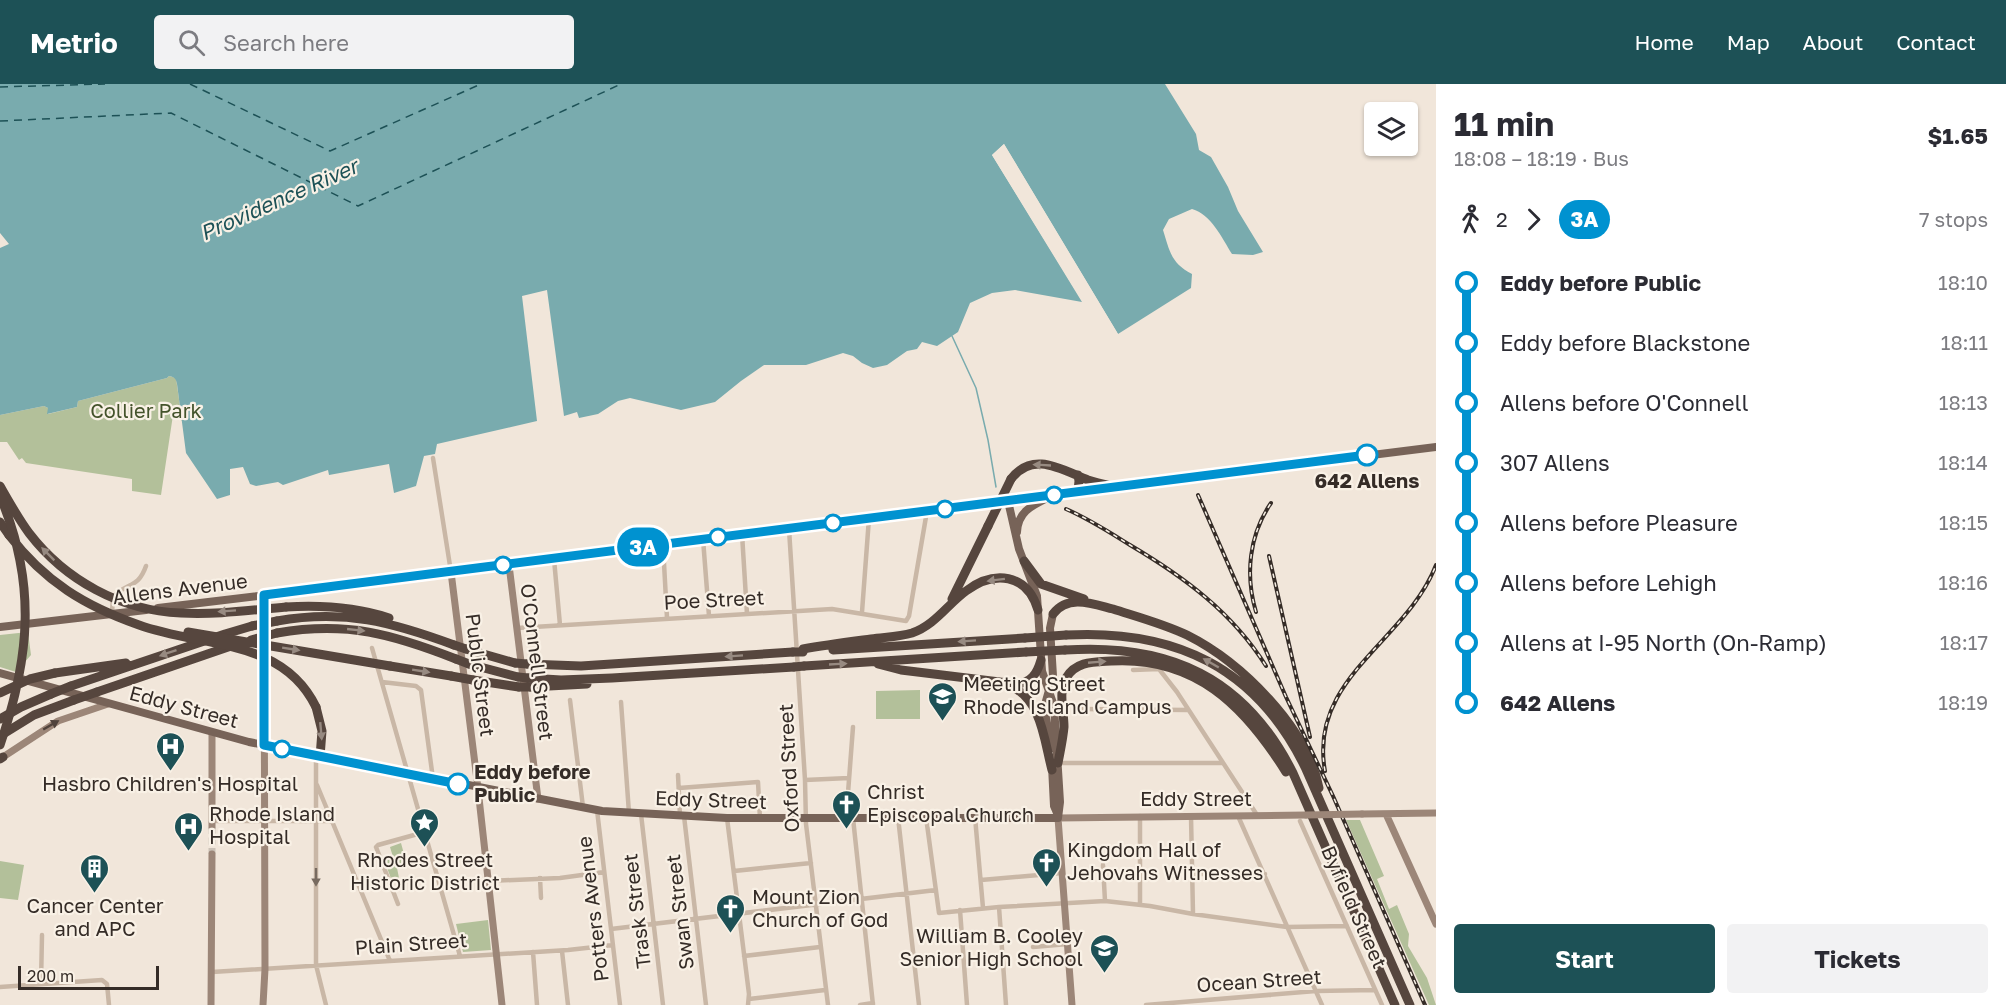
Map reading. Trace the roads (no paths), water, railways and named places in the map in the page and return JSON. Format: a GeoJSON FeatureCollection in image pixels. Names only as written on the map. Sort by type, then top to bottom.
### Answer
{"type":"FeatureCollection","features":[{"type":"Feature","properties":{"kind":"highway"},"geometry":{"type":"LineString","coordinates":[[940,616],[952,599],[1011,479],[1023,468],[1038,464],[1059,468],[1092,481],[1116,487]]}},
{"type":"Feature","properties":{"kind":"highway"},"geometry":{"type":"LineString","coordinates":[[1078,476],[1078,492]]}},
{"type":"Feature","properties":{"kind":"highway"},"geometry":{"type":"LineString","coordinates":[[0,486],[23,525],[51,557],[78,579],[115,599],[148,609],[181,613],[286,607],[331,607],[367,612],[392,619],[454,645],[515,663],[581,666],[803,650],[1120,634],[1153,640],[1193,654],[1223,670],[1257,697],[1298,751],[1410,1005]]}},
{"type":"Feature","properties":{"kind":"highway"},"geometry":{"type":"LineString","coordinates":[[0,496],[11,522],[20,555],[26,614],[20,673],[0,746]]}},
{"type":"Feature","properties":{"kind":"highway"},"geometry":{"type":"LineString","coordinates":[[0,522],[37,567],[62,588],[90,605],[161,632],[244,650],[266,657],[282,666],[297,678],[316,707],[322,731],[318,756]]}},
{"type":"Feature","properties":{"kind":"highway"},"geometry":{"type":"LineString","coordinates":[[1024,561],[1043,585],[1100,606]]}},
{"type":"Feature","properties":{"kind":"highway"},"geometry":{"type":"LineString","coordinates":[[803,650],[908,634],[927,626],[972,587],[997,579],[1014,580],[1025,585],[1035,597],[1038,610]]}},
{"type":"Feature","properties":{"kind":"highway"},"geometry":{"type":"LineString","coordinates":[[1053,614],[1059,607],[1068,603],[1084,602],[1156,623],[1187,635],[1218,653],[1270,699],[1297,736],[1317,777],[1322,805]]}},
{"type":"Feature","properties":{"kind":"highway"},"geometry":{"type":"LineString","coordinates":[[0,719],[28,703],[71,686],[252,626],[315,617],[349,617],[383,622],[422,632]]}},
{"type":"Feature","properties":{"kind":"highway"},"geometry":{"type":"LineString","coordinates":[[129,621],[473,680],[529,683],[1065,650],[1116,648],[1149,653],[1181,664],[1218,683],[1243,704],[1271,735],[1289,765],[1307,804],[1395,1005]]}},
{"type":"Feature","properties":{"kind":"highway"},"geometry":{"type":"LineString","coordinates":[[0,736],[34,716],[74,700],[250,640],[277,633],[323,628],[372,632],[405,640],[518,682]]}},
{"type":"Feature","properties":{"kind":"highway"},"geometry":{"type":"LineString","coordinates":[[0,693],[30,679],[55,673],[146,660]]}},
{"type":"Feature","properties":{"kind":"highway"},"geometry":{"type":"LineString","coordinates":[[872,662],[901,670],[1016,684],[1029,681],[1037,672],[1041,660]]}},
{"type":"Feature","properties":{"kind":"highway"},"geometry":{"type":"LineString","coordinates":[[1055,767],[1064,728],[1062,687],[1070,672],[1077,666],[1092,662],[1128,660],[1150,662],[1194,677],[1238,709],[1266,741],[1307,804]]}},
{"type":"Feature","properties":{"kind":"highway"},"geometry":{"type":"LineString","coordinates":[[998,683],[1019,691],[1033,705],[1055,767]]}},
{"type":"Feature","properties":{"kind":"main road","name":"Allens Avenue"},"geometry":{"type":"LineString","coordinates":[[0,627],[1436,447]]}},
{"type":"Feature","properties":{"kind":"main road"},"geometry":{"type":"LineString","coordinates":[[1017,542],[1018,526],[1022,514],[1032,506],[1056,494]]}},
{"type":"Feature","properties":{"kind":"main road"},"geometry":{"type":"LineString","coordinates":[[1008,501],[1017,542],[1036,591],[1041,660],[1048,691]]}},
{"type":"Feature","properties":{"kind":"main road"},"geometry":{"type":"LineString","coordinates":[[1053,614],[1050,626],[1053,676],[1044,711],[1055,767],[1054,806],[1058,818]]}},
{"type":"Feature","properties":{"kind":"main road","name":"Eddy Street"},"geometry":{"type":"LineString","coordinates":[[0,673],[212,733],[264,745],[597,810],[760,819],[1058,818]]}},
{"type":"Feature","properties":{"kind":"street","name":"Public Street"},"geometry":{"type":"LineString","coordinates":[[433,458],[451,572],[502,1005]]}},
{"type":"Feature","properties":{"kind":"street","name":"Poe Street"},"geometry":{"type":"LineString","coordinates":[[517,628],[835,609],[904,621],[909,616],[927,511]]}},
{"type":"Feature","properties":{"kind":"street"},"geometry":{"type":"LineString","coordinates":[[862,612],[869,518]]}},
{"type":"Feature","properties":{"kind":"street","name":"Oxford Street"},"geometry":{"type":"LineString","coordinates":[[789,529],[806,819],[828,1005]]}},
{"type":"Feature","properties":{"kind":"street"},"geometry":{"type":"LineString","coordinates":[[741,534],[747,614]]}},
{"type":"Feature","properties":{"kind":"street"},"geometry":{"type":"LineString","coordinates":[[703,539],[709,616]]}},
{"type":"Feature","properties":{"kind":"street"},"geometry":{"type":"LineString","coordinates":[[663,545],[668,618]]}},
{"type":"Feature","properties":{"kind":"street"},"geometry":{"type":"LineString","coordinates":[[554,559],[561,625]]}},
{"type":"Feature","properties":{"kind":"street","name":"O'Connell Street"},"geometry":{"type":"LineString","coordinates":[[509,565],[538,799]]}},
{"type":"Feature","properties":{"kind":"street"},"geometry":{"type":"LineString","coordinates":[[112,614],[113,597],[136,583],[146,566]]}},
{"type":"Feature","properties":{"kind":"street"},"geometry":{"type":"LineString","coordinates":[[263,1005],[265,969],[264,595]]}},
{"type":"Feature","properties":{"kind":"street"},"geometry":{"type":"LineString","coordinates":[[372,648],[460,956]]}},
{"type":"Feature","properties":{"kind":"street"},"geometry":{"type":"LineString","coordinates":[[1133,670],[1159,669],[1257,815]]}},
{"type":"Feature","properties":{"kind":"street"},"geometry":{"type":"LineString","coordinates":[[382,682],[416,686],[422,692],[433,779]]}},
{"type":"Feature","properties":{"kind":"street"},"geometry":{"type":"LineString","coordinates":[[570,700],[583,807]]}},
{"type":"Feature","properties":{"kind":"street"},"geometry":{"type":"LineString","coordinates":[[621,702],[629,813]]}},
{"type":"Feature","properties":{"kind":"street"},"geometry":{"type":"LineString","coordinates":[[1,760],[58,721],[108,704]]}},
{"type":"Feature","properties":{"kind":"street"},"geometry":{"type":"LineString","coordinates":[[1080,709],[1188,710]]}},
{"type":"Feature","properties":{"kind":"street"},"geometry":{"type":"LineString","coordinates":[[843,819],[853,727]]}},
{"type":"Feature","properties":{"kind":"street"},"geometry":{"type":"LineString","coordinates":[[212,733],[212,824],[332,821]]}},
{"type":"Feature","properties":{"kind":"street"},"geometry":{"type":"LineString","coordinates":[[318,756],[316,965],[326,1005]]}},
{"type":"Feature","properties":{"kind":"street"},"geometry":{"type":"LineString","coordinates":[[1055,767],[1222,763]]}},
{"type":"Feature","properties":{"kind":"street","name":"Swan Street"},"geometry":{"type":"LineString","coordinates":[[678,775],[706,1005]]}},
{"type":"Feature","properties":{"kind":"street"},"geometry":{"type":"LineString","coordinates":[[805,780],[849,778]]}},
{"type":"Feature","properties":{"kind":"street"},"geometry":{"type":"LineString","coordinates":[[679,788],[758,782],[760,819]]}},
{"type":"Feature","properties":{"kind":"street"},"geometry":{"type":"LineString","coordinates":[[316,783],[390,961]]}},
{"type":"Feature","properties":{"kind":"street","name":"Potters Avenue"},"geometry":{"type":"LineString","coordinates":[[597,810],[620,1005]]}},
{"type":"Feature","properties":{"kind":"street","name":"Eddy Street"},"geometry":{"type":"LineString","coordinates":[[1058,818],[1436,813]]}},
{"type":"Feature","properties":{"kind":"street","name":"Trask Street"},"geometry":{"type":"LineString","coordinates":[[641,814],[663,1005]]}},
{"type":"Feature","properties":{"kind":"street"},"geometry":{"type":"LineString","coordinates":[[1386,814],[1436,923]]}},
{"type":"Feature","properties":{"kind":"street"},"geometry":{"type":"LineString","coordinates":[[1140,816],[1140,905]]}},
{"type":"Feature","properties":{"kind":"street"},"geometry":{"type":"LineString","coordinates":[[1191,816],[1193,914]]}},
{"type":"Feature","properties":{"kind":"street"},"geometry":{"type":"LineString","coordinates":[[1238,816],[1322,1005]]}},
{"type":"Feature","properties":{"kind":"street"},"geometry":{"type":"LineString","coordinates":[[898,817],[919,1005]]}},
{"type":"Feature","properties":{"kind":"street"},"geometry":{"type":"LineString","coordinates":[[926,817],[939,913],[983,908],[1105,901],[1287,927],[1347,926]]}},
{"type":"Feature","properties":{"kind":"street"},"geometry":{"type":"LineString","coordinates":[[975,817],[983,908]]}},
{"type":"Feature","properties":{"kind":"street"},"geometry":{"type":"LineString","coordinates":[[728,818],[749,1002],[825,990]]}},
{"type":"Feature","properties":{"kind":"street"},"geometry":{"type":"LineString","coordinates":[[853,818],[873,1004],[860,1005]]}},
{"type":"Feature","properties":{"kind":"street"},"geometry":{"type":"LineString","coordinates":[[1058,818],[1072,1005]]}},
{"type":"Feature","properties":{"kind":"street","name":"Byfield Street"},"geometry":{"type":"LineString","coordinates":[[1300,821],[1382,1005]]}},
{"type":"Feature","properties":{"kind":"street"},"geometry":{"type":"LineString","coordinates":[[398,904],[376,847],[425,832]]}},
{"type":"Feature","properties":{"kind":"street"},"geometry":{"type":"LineString","coordinates":[[211,1005],[212,854]]}},
{"type":"Feature","properties":{"kind":"street"},"geometry":{"type":"LineString","coordinates":[[734,871],[811,862]]}},
{"type":"Feature","properties":{"kind":"street"},"geometry":{"type":"LineString","coordinates":[[1103,865],[1105,901]]}},
{"type":"Feature","properties":{"kind":"street"},"geometry":{"type":"LineString","coordinates":[[488,881],[604,872]]}},
{"type":"Feature","properties":{"kind":"street"},"geometry":{"type":"LineString","coordinates":[[981,880],[1063,873]]}},
{"type":"Feature","properties":{"kind":"street"},"geometry":{"type":"LineString","coordinates":[[1192,874],[1265,874]]}},
{"type":"Feature","properties":{"kind":"street"},"geometry":{"type":"LineString","coordinates":[[540,878],[541,898]]}},
{"type":"Feature","properties":{"kind":"street"},"geometry":{"type":"LineString","coordinates":[[611,928],[936,890]]}},
{"type":"Feature","properties":{"kind":"street"},"geometry":{"type":"LineString","coordinates":[[999,907],[1006,1005]]}},
{"type":"Feature","properties":{"kind":"street"},"geometry":{"type":"LineString","coordinates":[[960,910],[967,1005]]}},
{"type":"Feature","properties":{"kind":"street"},"geometry":{"type":"LineString","coordinates":[[41,983],[42,935]]}},
{"type":"Feature","properties":{"kind":"street"},"geometry":{"type":"LineString","coordinates":[[1033,947],[1068,944]]}},
{"type":"Feature","properties":{"kind":"street","name":"Plain Street"},"geometry":{"type":"LineString","coordinates":[[212,972],[562,951],[613,945]]}},
{"type":"Feature","properties":{"kind":"street"},"geometry":{"type":"LineString","coordinates":[[744,956],[820,947]]}},
{"type":"Feature","properties":{"kind":"street"},"geometry":{"type":"LineString","coordinates":[[562,951],[568,1005]]}},
{"type":"Feature","properties":{"kind":"street"},"geometry":{"type":"LineString","coordinates":[[533,952],[537,1005]]}},
{"type":"Feature","properties":{"kind":"street"},"geometry":{"type":"LineString","coordinates":[[0,987],[102,980],[106,982],[109,1005]]}},
{"type":"Feature","properties":{"kind":"street","name":"Ocean Street"},"geometry":{"type":"LineString","coordinates":[[1146,1005],[1316,991],[1375,990]]}},
{"type":"Feature","properties":{"kind":"water","name":"Providence River"},"geometry":{"type":"Polygon","coordinates":[[[0,84],[1165,84],[1196,134],[1199,150],[1211,157],[1238,211],[1263,252],[1253,255],[1232,254],[1210,221],[1192,209],[1169,219],[1163,230],[1175,261],[1192,274],[1191,288],[1118,334],[1004,144],[992,155],[1082,302],[1015,290],[992,293],[970,303],[958,332],[937,346],[922,342],[917,349],[907,351],[887,365],[873,368],[843,353],[806,365],[764,365],[715,402],[681,410],[630,398],[618,401],[598,414],[579,418],[577,412],[564,416],[547,290],[522,296],[537,421],[437,444],[435,454],[424,456],[416,486],[394,493],[389,464],[329,475],[328,470],[283,485],[278,482],[256,486],[250,484],[243,467],[230,469],[230,495],[217,499],[186,453],[177,384],[173,377],[169,376],[78,401],[77,407],[47,414],[48,408],[44,406],[0,415],[0,248],[9,244],[0,233],[0,84]]]}},
{"type":"Feature","properties":{"kind":"waterway"},"geometry":{"type":"LineString","coordinates":[[952,336],[976,388],[996,487]]}},
{"type":"Feature","properties":{"kind":"tunnel"},"geometry":{"type":"LineString","coordinates":[[212,827],[212,854]]}},
{"type":"Feature","properties":{"kind":"railway"},"geometry":{"type":"LineString","coordinates":[[1198,495],[1425,1005]]}},
{"type":"Feature","properties":{"kind":"railway"},"geometry":{"type":"LineString","coordinates":[[1256,612],[1251,584],[1251,556],[1258,528],[1271,503]]}},
{"type":"Feature","properties":{"kind":"railway"},"geometry":{"type":"LineString","coordinates":[[1066,509],[1150,557],[1206,597],[1238,629],[1266,666]]}},
{"type":"Feature","properties":{"kind":"railway"},"geometry":{"type":"LineString","coordinates":[[1269,556],[1310,737]]}},
{"type":"Feature","properties":{"kind":"railway"},"geometry":{"type":"LineString","coordinates":[[1325,771],[1324,739],[1331,710],[1345,685],[1422,592],[1436,565]]}},
{"type":"Feature","properties":{"kind":"place","name":"642 Allens"},"geometry":{"type":"Point","coordinates":[1367,455]}},
{"type":"Feature","properties":{"kind":"place","name":"Meeting Street Rhode Island Campus"},"geometry":{"type":"Point","coordinates":[942,722]}},
{"type":"Feature","properties":{"kind":"place","name":"Hasbro Children's Hospital"},"geometry":{"type":"Point","coordinates":[170,772]}},
{"type":"Feature","properties":{"kind":"place","name":"Eddy before Public"},"geometry":{"type":"Point","coordinates":[458,784]}},
{"type":"Feature","properties":{"kind":"place","name":"Christ Episcopal Church"},"geometry":{"type":"Point","coordinates":[846,830]}},
{"type":"Feature","properties":{"kind":"place","name":"Rhodes Street Historic District"},"geometry":{"type":"Point","coordinates":[425,848]}},
{"type":"Feature","properties":{"kind":"place","name":"Rhode Island Hospital"},"geometry":{"type":"Point","coordinates":[188,852]}},
{"type":"Feature","properties":{"kind":"place","name":"Kingdom Hall of Jehovahs Witnesses"},"geometry":{"type":"Point","coordinates":[1046,888]}},
{"type":"Feature","properties":{"kind":"place","name":"Cancer Center and APC"},"geometry":{"type":"Point","coordinates":[95,894]}},
{"type":"Feature","properties":{"kind":"place","name":"Mount Zion Church of God"},"geometry":{"type":"Point","coordinates":[731,934]}},
{"type":"Feature","properties":{"kind":"place","name":"William B. Cooley Senior High School"},"geometry":{"type":"Point","coordinates":[1104,974]}},
{"type":"Feature","properties":{"kind":"park label","name":"Collier Park"},"geometry":{"type":"Point","coordinates":[146,411]}}]}
